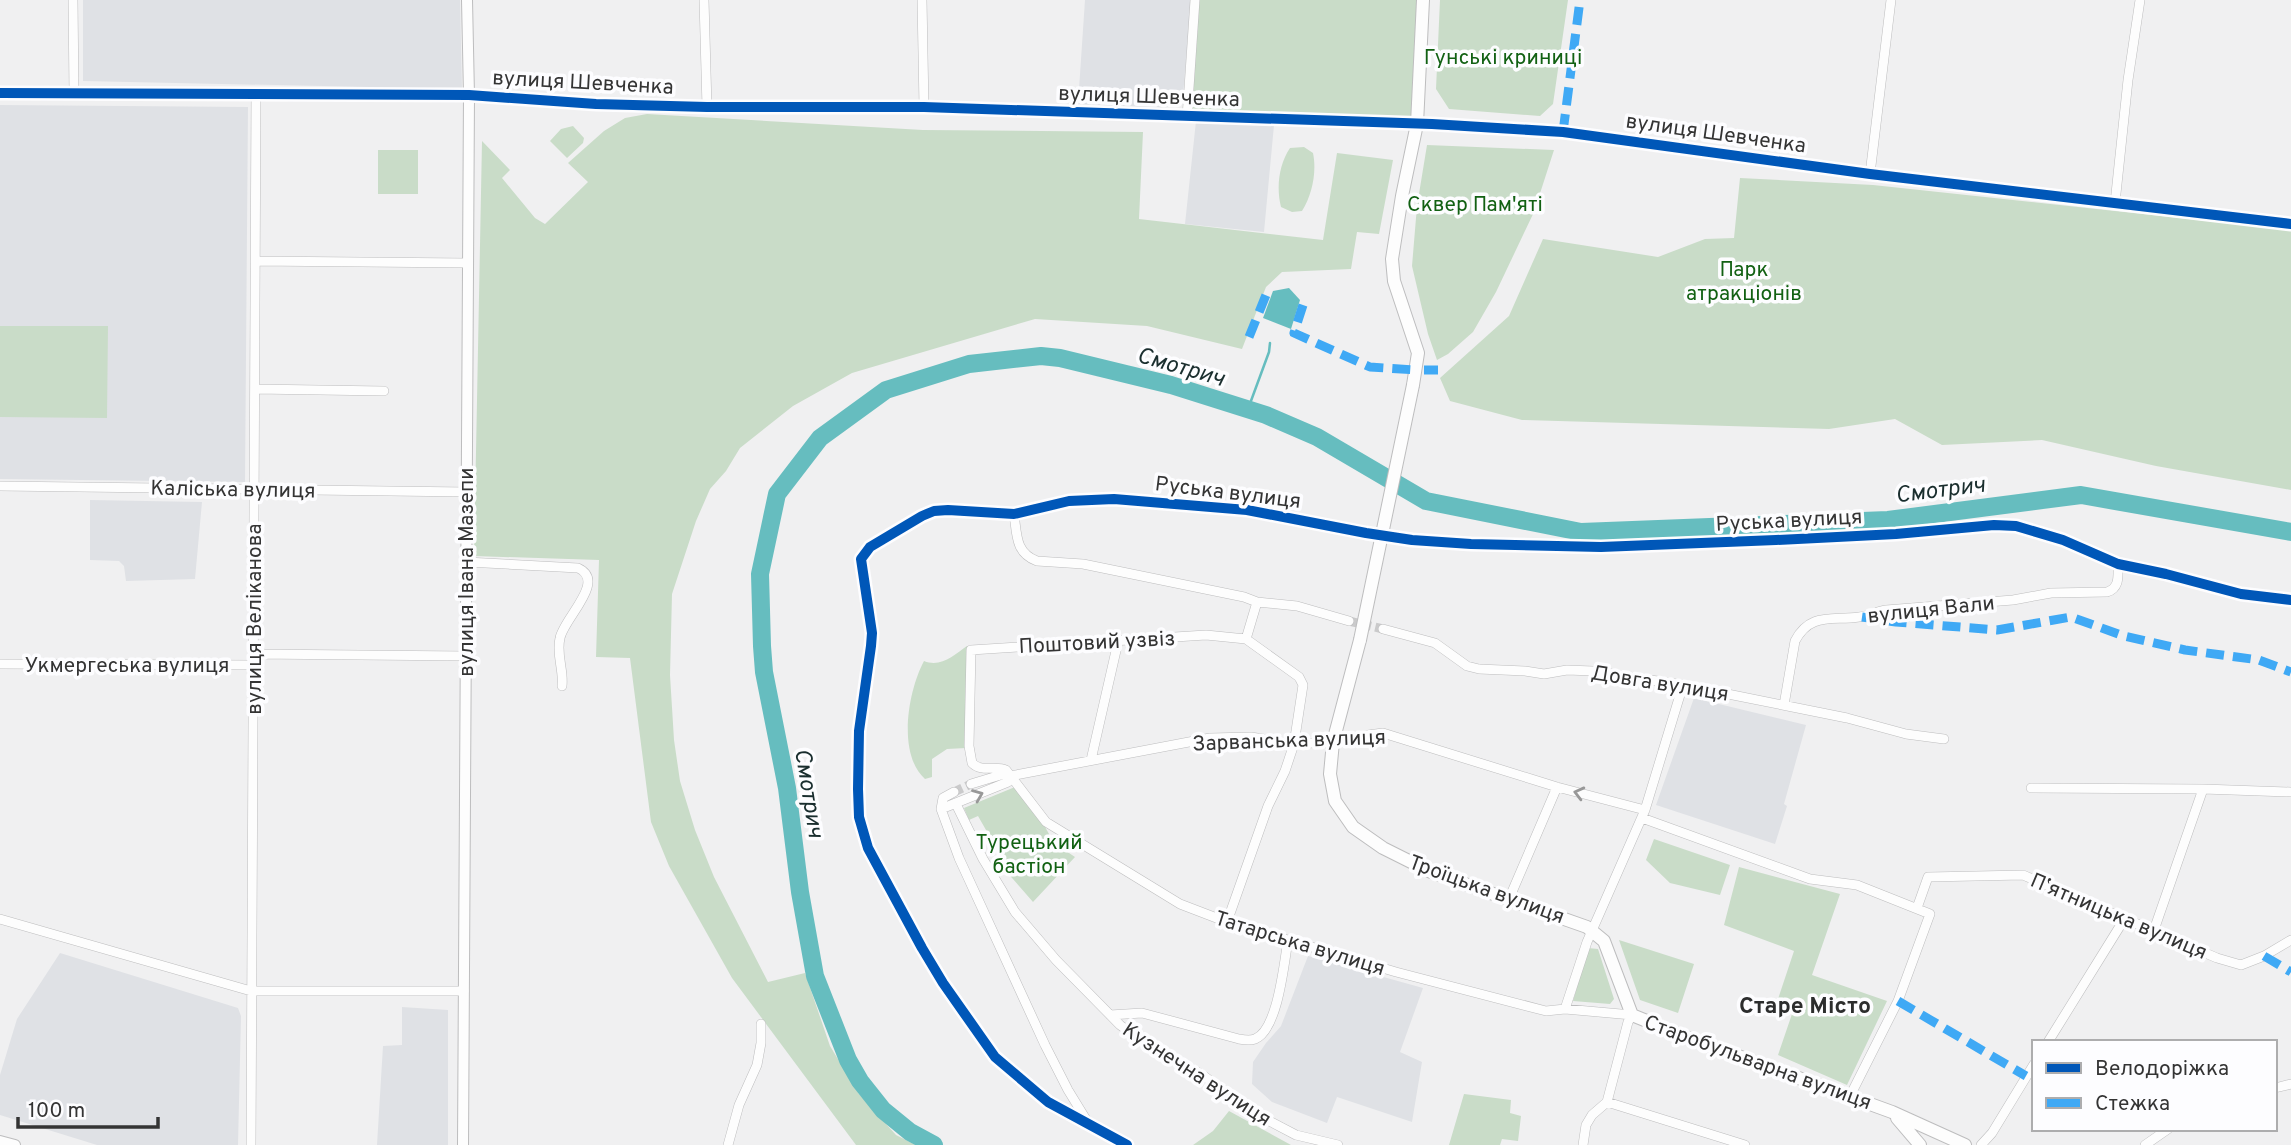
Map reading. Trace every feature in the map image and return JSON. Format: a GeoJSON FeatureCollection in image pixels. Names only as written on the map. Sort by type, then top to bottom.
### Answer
{"type":"FeatureCollection","features":[{"type":"Feature","properties":{"kind":"main road","name":"Троїцька вулиця"},"geometry":{"type":"LineString","coordinates":[[1423,0],[1417,124],[1392,259],[1394,281],[1418,353],[1360,640],[1333,742],[1330,774],[1335,801],[1353,827],[1383,848],[1431,872],[1578,923],[1593,932]]}},
{"type":"Feature","properties":{"kind":"main road","name":"Старобульварна вулиця"},"geometry":{"type":"LineString","coordinates":[[1593,932],[1604,941],[1632,1015],[1892,1112],[1945,1142],[1965,1145]]}},
{"type":"Feature","properties":{"kind":"main road","name":"Старобульварна вулиця"},"geometry":{"type":"LineString","coordinates":[[1892,1112],[1920,1145]]}},
{"type":"Feature","properties":{"kind":"street"},"geometry":{"type":"LineString","coordinates":[[73,0],[74,93]]}},
{"type":"Feature","properties":{"kind":"street","name":"вулиця Івана Мазепи"},"geometry":{"type":"LineString","coordinates":[[463,1145],[469,95],[467,0]]}},
{"type":"Feature","properties":{"kind":"street"},"geometry":{"type":"LineString","coordinates":[[704,0],[708,107]]}},
{"type":"Feature","properties":{"kind":"street"},"geometry":{"type":"LineString","coordinates":[[922,0],[924,107]]}},
{"type":"Feature","properties":{"kind":"street"},"geometry":{"type":"LineString","coordinates":[[1187,117],[1195,0]]}},
{"type":"Feature","properties":{"kind":"street"},"geometry":{"type":"LineString","coordinates":[[1870,174],[1891,0]]}},
{"type":"Feature","properties":{"kind":"street"},"geometry":{"type":"LineString","coordinates":[[2115,203],[2128,80],[2140,0]]}},
{"type":"Feature","properties":{"kind":"street","name":"вулиця Шевченка"},"geometry":{"type":"LineString","coordinates":[[0,93],[469,95],[596,104],[924,107],[1417,124],[1563,132],[1870,174],[2291,224]]}},
{"type":"Feature","properties":{"kind":"street","name":"вулиця Веліканова"},"geometry":{"type":"LineString","coordinates":[[251,1145],[256,93]]}},
{"type":"Feature","properties":{"kind":"street"},"geometry":{"type":"LineString","coordinates":[[256,261],[468,262]]}},
{"type":"Feature","properties":{"kind":"street"},"geometry":{"type":"LineString","coordinates":[[255,389],[384,390]]}},
{"type":"Feature","properties":{"kind":"street","name":"Каліська вулиця"},"geometry":{"type":"LineString","coordinates":[[0,486],[467,492]]}},
{"type":"Feature","properties":{"kind":"street","name":"Руська вулиця"},"geometry":{"type":"LineString","coordinates":[[1127,1145],[1048,1102],[995,1057],[922,948],[879,871],[862,832],[859,817],[859,731],[872,646],[861,559],[870,547],[922,516],[934,511],[948,510],[1014,514],[1069,501],[1114,499],[1247,510],[1366,533],[1429,541],[1601,547],[1896,534],[1994,525],[2016,526],[2063,540],[2118,564],[2241,594],[2291,600]]}},
{"type":"Feature","properties":{"kind":"street"},"geometry":{"type":"LineString","coordinates":[[1014,514],[1021,551],[1030,559],[1083,564],[1244,597],[1257,602],[1297,606],[1349,621]]}},
{"type":"Feature","properties":{"kind":"street"},"geometry":{"type":"LineString","coordinates":[[467,562],[578,568],[585,572],[588,579],[587,590],[567,619],[560,637],[562,686]]}},
{"type":"Feature","properties":{"kind":"street","name":"вулиця Вали"},"geometry":{"type":"LineString","coordinates":[[1784,705],[1795,641],[1810,623],[1825,619],[1862,617],[1886,610],[2013,600],[2067,592],[2106,592],[2113,590],[2118,583],[2118,564]]}},
{"type":"Feature","properties":{"kind":"street"},"geometry":{"type":"LineString","coordinates":[[1246,639],[1257,602]]}},
{"type":"Feature","properties":{"kind":"street","name":"Довга вулиця"},"geometry":{"type":"LineString","coordinates":[[1383,629],[1435,643],[1467,666],[1479,669],[1544,674],[1567,670],[1593,671],[1683,685],[1847,718],[1912,735],[1944,738]]}},
{"type":"Feature","properties":{"kind":"street","name":"Поштовий узвіз"},"geometry":{"type":"LineString","coordinates":[[1010,776],[1002,768],[980,768],[972,763],[969,746],[971,650],[1206,635],[1246,639],[1299,677],[1303,685],[1294,744]]}},
{"type":"Feature","properties":{"kind":"street"},"geometry":{"type":"LineString","coordinates":[[1091,760],[1118,642]]}},
{"type":"Feature","properties":{"kind":"street","name":"Укмергеська вулиця"},"geometry":{"type":"LineString","coordinates":[[253,654],[466,656]]}},
{"type":"Feature","properties":{"kind":"street","name":"Укмергеська вулиця"},"geometry":{"type":"LineString","coordinates":[[0,664],[253,665]]}},
{"type":"Feature","properties":{"kind":"street"},"geometry":{"type":"LineString","coordinates":[[1565,1009],[1587,942],[1643,814],[1683,685]]}},
{"type":"Feature","properties":{"kind":"street","name":"Зарванська вулиця"},"geometry":{"type":"LineString","coordinates":[[971,784],[1004,774],[1010,776],[1210,738],[1251,737],[1294,744],[1333,742],[1383,733],[1643,814],[1810,879],[1857,885],[1917,908]]}},
{"type":"Feature","properties":{"kind":"street"},"geometry":{"type":"LineString","coordinates":[[1227,922],[1268,806],[1285,771],[1294,744]]}},
{"type":"Feature","properties":{"kind":"street"},"geometry":{"type":"LineString","coordinates":[[941,809],[1008,782],[1010,776]]}},
{"type":"Feature","properties":{"kind":"street","name":"Татарська вулиця"},"geometry":{"type":"LineString","coordinates":[[1010,776],[1046,822],[1180,904],[1227,922],[1396,972],[1546,1011],[1565,1009],[1632,1015]]}},
{"type":"Feature","properties":{"kind":"street"},"geometry":{"type":"LineString","coordinates":[[1509,899],[1557,788]]}},
{"type":"Feature","properties":{"kind":"street"},"geometry":{"type":"LineString","coordinates":[[2031,788],[2291,792]]}},
{"type":"Feature","properties":{"kind":"street"},"geometry":{"type":"LineString","coordinates":[[2154,930],[2203,789]]}},
{"type":"Feature","properties":{"kind":"street"},"geometry":{"type":"LineString","coordinates":[[954,792],[943,798],[941,809],[959,858],[1045,1045],[1088,1123]]}},
{"type":"Feature","properties":{"kind":"street","name":"Кузнечна вулиця"},"geometry":{"type":"LineString","coordinates":[[956,804],[983,859],[1015,912],[1056,960],[1127,1032],[1201,1074],[1258,1115],[1296,1135],[1338,1145]]}},
{"type":"Feature","properties":{"kind":"street","name":"Пʼятницька вулиця"},"geometry":{"type":"LineString","coordinates":[[1917,908],[1928,877],[2023,876],[2217,958],[2241,965],[2264,956],[2291,940]]}},
{"type":"Feature","properties":{"kind":"street"},"geometry":{"type":"LineString","coordinates":[[1850,1096],[1898,1001],[1930,914],[1917,908]]}},
{"type":"Feature","properties":{"kind":"street"},"geometry":{"type":"LineString","coordinates":[[2049,1040],[2125,918]]}},
{"type":"Feature","properties":{"kind":"street"},"geometry":{"type":"LineString","coordinates":[[0,919],[251,991],[464,991]]}},
{"type":"Feature","properties":{"kind":"street"},"geometry":{"type":"LineString","coordinates":[[1110,1015],[1142,1013],[1238,1039],[1256,1039],[1263,1034],[1272,1019],[1289,940]]}},
{"type":"Feature","properties":{"kind":"street"},"geometry":{"type":"LineString","coordinates":[[1583,1145],[1586,1125],[1592,1115],[1607,1102],[1632,1015]]}},
{"type":"Feature","properties":{"kind":"street"},"geometry":{"type":"LineString","coordinates":[[728,1145],[739,1105],[760,1056],[761,1024]]}},
{"type":"Feature","properties":{"kind":"street"},"geometry":{"type":"LineString","coordinates":[[1981,1145],[1992,1133],[2032,1067]]}},
{"type":"Feature","properties":{"kind":"street"},"geometry":{"type":"LineString","coordinates":[[1607,1102],[1745,1145]]}},
{"type":"Feature","properties":{"kind":"street"},"geometry":{"type":"LineString","coordinates":[[2145,1145],[2165,1131]]}},
{"type":"Feature","properties":{"kind":"shaded area"},"geometry":{"type":"Polygon","coordinates":[[[83,0],[460,0],[462,89],[83,81],[83,0]]]}},
{"type":"Feature","properties":{"kind":"shaded area"},"geometry":{"type":"Polygon","coordinates":[[[1085,0],[1191,0],[1183,96],[1179,103],[1160,108],[1078,104],[1085,0]]]}},
{"type":"Feature","properties":{"kind":"shaded area"},"geometry":{"type":"Polygon","coordinates":[[[0,105],[248,107],[245,482],[0,479],[0,105]]]}},
{"type":"Feature","properties":{"kind":"shaded area"},"geometry":{"type":"Polygon","coordinates":[[[1196,121],[1274,125],[1264,232],[1185,224],[1196,121]]]}},
{"type":"Feature","properties":{"kind":"shaded area"},"geometry":{"type":"Polygon","coordinates":[[[90,500],[202,502],[195,579],[126,581],[124,566],[119,561],[90,560],[90,500]]]}},
{"type":"Feature","properties":{"kind":"shaded area"},"geometry":{"type":"Polygon","coordinates":[[[1694,698],[1806,725],[1775,844],[1656,805],[1694,698]]]}},
{"type":"Feature","properties":{"kind":"shaded area"},"geometry":{"type":"Polygon","coordinates":[[[60,953],[238,1008],[241,1016],[238,1145],[97,1145],[0,1115],[0,1075],[17,1019],[60,953]]]}},
{"type":"Feature","properties":{"kind":"shaded area"},"geometry":{"type":"Polygon","coordinates":[[[1308,956],[1423,988],[1400,1052],[1422,1062],[1412,1122],[1337,1097],[1327,1123],[1272,1102],[1252,1084],[1253,1062],[1281,1026],[1308,956]]]}},
{"type":"Feature","properties":{"kind":"shaded area"},"geometry":{"type":"Polygon","coordinates":[[[402,1007],[448,1010],[448,1145],[377,1145],[383,1046],[402,1045],[402,1007]]]}},
{"type":"Feature","properties":{"kind":"green space"},"geometry":{"type":"Polygon","coordinates":[[[1195,0],[1423,0],[1417,124],[1187,117],[1195,0]]]}},
{"type":"Feature","properties":{"kind":"green space","name":"Гунські криниці"},"geometry":{"type":"Polygon","coordinates":[[[1440,0],[1568,0],[1553,104],[1540,116],[1449,109],[1436,89],[1440,0]]]}},
{"type":"Feature","properties":{"kind":"green space"},"geometry":{"type":"Polygon","coordinates":[[[647,114],[923,130],[1143,132],[1139,219],[1323,240],[1337,153],[1393,160],[1379,234],[1357,232],[1351,269],[1282,272],[1266,287],[1242,349],[1147,326],[1035,319],[852,373],[793,406],[740,448],[726,471],[710,489],[696,521],[672,594],[670,675],[674,740],[680,781],[695,830],[714,877],[768,982],[805,973],[830,1046],[859,1094],[896,1135],[916,1145],[856,1145],[732,978],[669,866],[651,822],[630,658],[596,657],[599,560],[474,556],[482,141],[510,170],[502,178],[535,218],[545,224],[588,182],[568,163],[604,131],[625,118],[647,114]]]}},
{"type":"Feature","properties":{"kind":"green space"},"geometry":{"type":"Polygon","coordinates":[[[573,126],[584,138],[583,143],[567,158],[550,141],[561,129],[573,126]]]}},
{"type":"Feature","properties":{"kind":"green space","name":"Сквер Пам'яті"},"geometry":{"type":"Polygon","coordinates":[[[1427,145],[1554,150],[1534,212],[1496,292],[1473,332],[1437,360],[1412,266],[1417,206],[1427,145]]]}},
{"type":"Feature","properties":{"kind":"green space"},"geometry":{"type":"Polygon","coordinates":[[[1304,147],[1313,153],[1313,183],[1302,211],[1292,212],[1281,207],[1280,176],[1283,161],[1290,148],[1304,147]]]}},
{"type":"Feature","properties":{"kind":"green space"},"geometry":{"type":"Polygon","coordinates":[[[378,150],[418,150],[418,194],[378,194],[378,150]]]}},
{"type":"Feature","properties":{"kind":"green space","name":"Парк атракціонів"},"geometry":{"type":"Polygon","coordinates":[[[1740,178],[1873,185],[2291,230],[2291,490],[2156,466],[2042,440],[1942,445],[1895,419],[1829,429],[1522,420],[1450,401],[1440,378],[1509,316],[1543,239],[1658,257],[1705,239],[1734,238],[1740,178]]]}},
{"type":"Feature","properties":{"kind":"green space"},"geometry":{"type":"Polygon","coordinates":[[[0,326],[108,326],[107,418],[0,417],[0,326]]]}},
{"type":"Feature","properties":{"kind":"green space"},"geometry":{"type":"Polygon","coordinates":[[[967,646],[966,748],[947,749],[932,759],[932,777],[925,779],[916,768],[908,739],[913,689],[924,661],[942,662],[967,646]]]}},
{"type":"Feature","properties":{"kind":"green space","name":"Турецький бастіон"},"geometry":{"type":"Polygon","coordinates":[[[1015,787],[1024,789],[1054,843],[1075,857],[1033,902],[998,862],[1002,858],[978,816],[969,820],[964,808],[1015,787]]]}},
{"type":"Feature","properties":{"kind":"green space"},"geometry":{"type":"Polygon","coordinates":[[[1654,839],[1730,865],[1720,895],[1670,883],[1646,860],[1654,839]]]}},
{"type":"Feature","properties":{"kind":"green space"},"geometry":{"type":"Polygon","coordinates":[[[1739,867],[1840,894],[1812,975],[1887,1001],[1847,1085],[1778,1055],[1792,1014],[1775,1008],[1794,951],[1724,925],[1739,867]]]}},
{"type":"Feature","properties":{"kind":"green space"},"geometry":{"type":"Polygon","coordinates":[[[1619,940],[1694,964],[1678,1013],[1640,1000],[1619,940]]]}},
{"type":"Feature","properties":{"kind":"green space"},"geometry":{"type":"Polygon","coordinates":[[[1588,948],[1598,949],[1614,999],[1610,1004],[1573,1001],[1588,948]]]}},
{"type":"Feature","properties":{"kind":"green space"},"geometry":{"type":"Polygon","coordinates":[[[1464,1094],[1511,1100],[1510,1113],[1521,1116],[1518,1141],[1502,1139],[1500,1145],[1449,1145],[1464,1094]]]}},
{"type":"Feature","properties":{"kind":"green space"},"geometry":{"type":"Polygon","coordinates":[[[1229,1111],[1291,1145],[1193,1145],[1213,1131],[1229,1111]]]}},
{"type":"Feature","properties":{"kind":"water"},"geometry":{"type":"Polygon","coordinates":[[[1289,288],[1300,300],[1291,329],[1263,318],[1273,291],[1289,288]]]}},
{"type":"Feature","properties":{"kind":"waterway"},"geometry":{"type":"LineString","coordinates":[[1248,409],[1270,343]]}},
{"type":"Feature","properties":{"kind":"waterway","name":"Смотрич"},"geometry":{"type":"LineString","coordinates":[[934,1145],[910,1132],[883,1110],[860,1081],[848,1060],[815,976],[800,892],[787,788],[764,672],[762,646],[760,574],[777,494],[820,438],[886,390],[969,364],[1041,356],[1060,358],[1171,385],[1266,415],[1317,437],[1426,501],[1581,532],[1888,520],[2081,495],[2291,532]]}},
{"type":"Feature","properties":{"kind":"tunnel"},"geometry":{"type":"LineString","coordinates":[[1349,621],[1383,629]]}},
{"type":"Feature","properties":{"kind":"tunnel"},"geometry":{"type":"LineString","coordinates":[[954,792],[971,784]]}},
{"type":"Feature","properties":{"kind":"marked path"},"geometry":{"type":"LineString","coordinates":[[1563,132],[1580,0]]}},
{"type":"Feature","properties":{"kind":"marked path"},"geometry":{"type":"LineString","coordinates":[[1249,337],[1268,290]]}},
{"type":"Feature","properties":{"kind":"marked path"},"geometry":{"type":"LineString","coordinates":[[1303,305],[1294,333],[1370,367],[1416,370]]}},
{"type":"Feature","properties":{"kind":"marked path"},"geometry":{"type":"LineString","coordinates":[[1424,370],[1438,370]]}},
{"type":"Feature","properties":{"kind":"marked path"},"geometry":{"type":"LineString","coordinates":[[1862,617],[1997,630],[2071,617],[2124,636],[2185,650],[2259,660],[2291,672]]}},
{"type":"Feature","properties":{"kind":"marked path"},"geometry":{"type":"LineString","coordinates":[[2264,956],[2291,972]]}},
{"type":"Feature","properties":{"kind":"marked path"},"geometry":{"type":"LineString","coordinates":[[1898,1001],[2026,1076]]}},
{"type":"Feature","properties":{"kind":"cycle path"},"geometry":{"type":"LineString","coordinates":[[0,93],[469,95],[596,104],[924,107],[1432,124],[1563,132],[1870,174],[2291,224]]}},
{"type":"Feature","properties":{"kind":"cycle path"},"geometry":{"type":"LineString","coordinates":[[1127,1145],[1048,1102],[995,1057],[943,983],[868,848],[859,817],[859,731],[872,633],[861,559],[870,547],[922,516],[934,511],[948,510],[1014,514],[1069,501],[1114,499],[1247,510],[1412,540],[1601,547],[1896,534],[1994,525],[2016,526],[2063,540],[2118,564],[2241,594],[2291,600]]}},
{"type":"Feature","properties":{"kind":"district","name":"Старе Місто"},"geometry":{"type":"Point","coordinates":[1805,1005]}}]}
